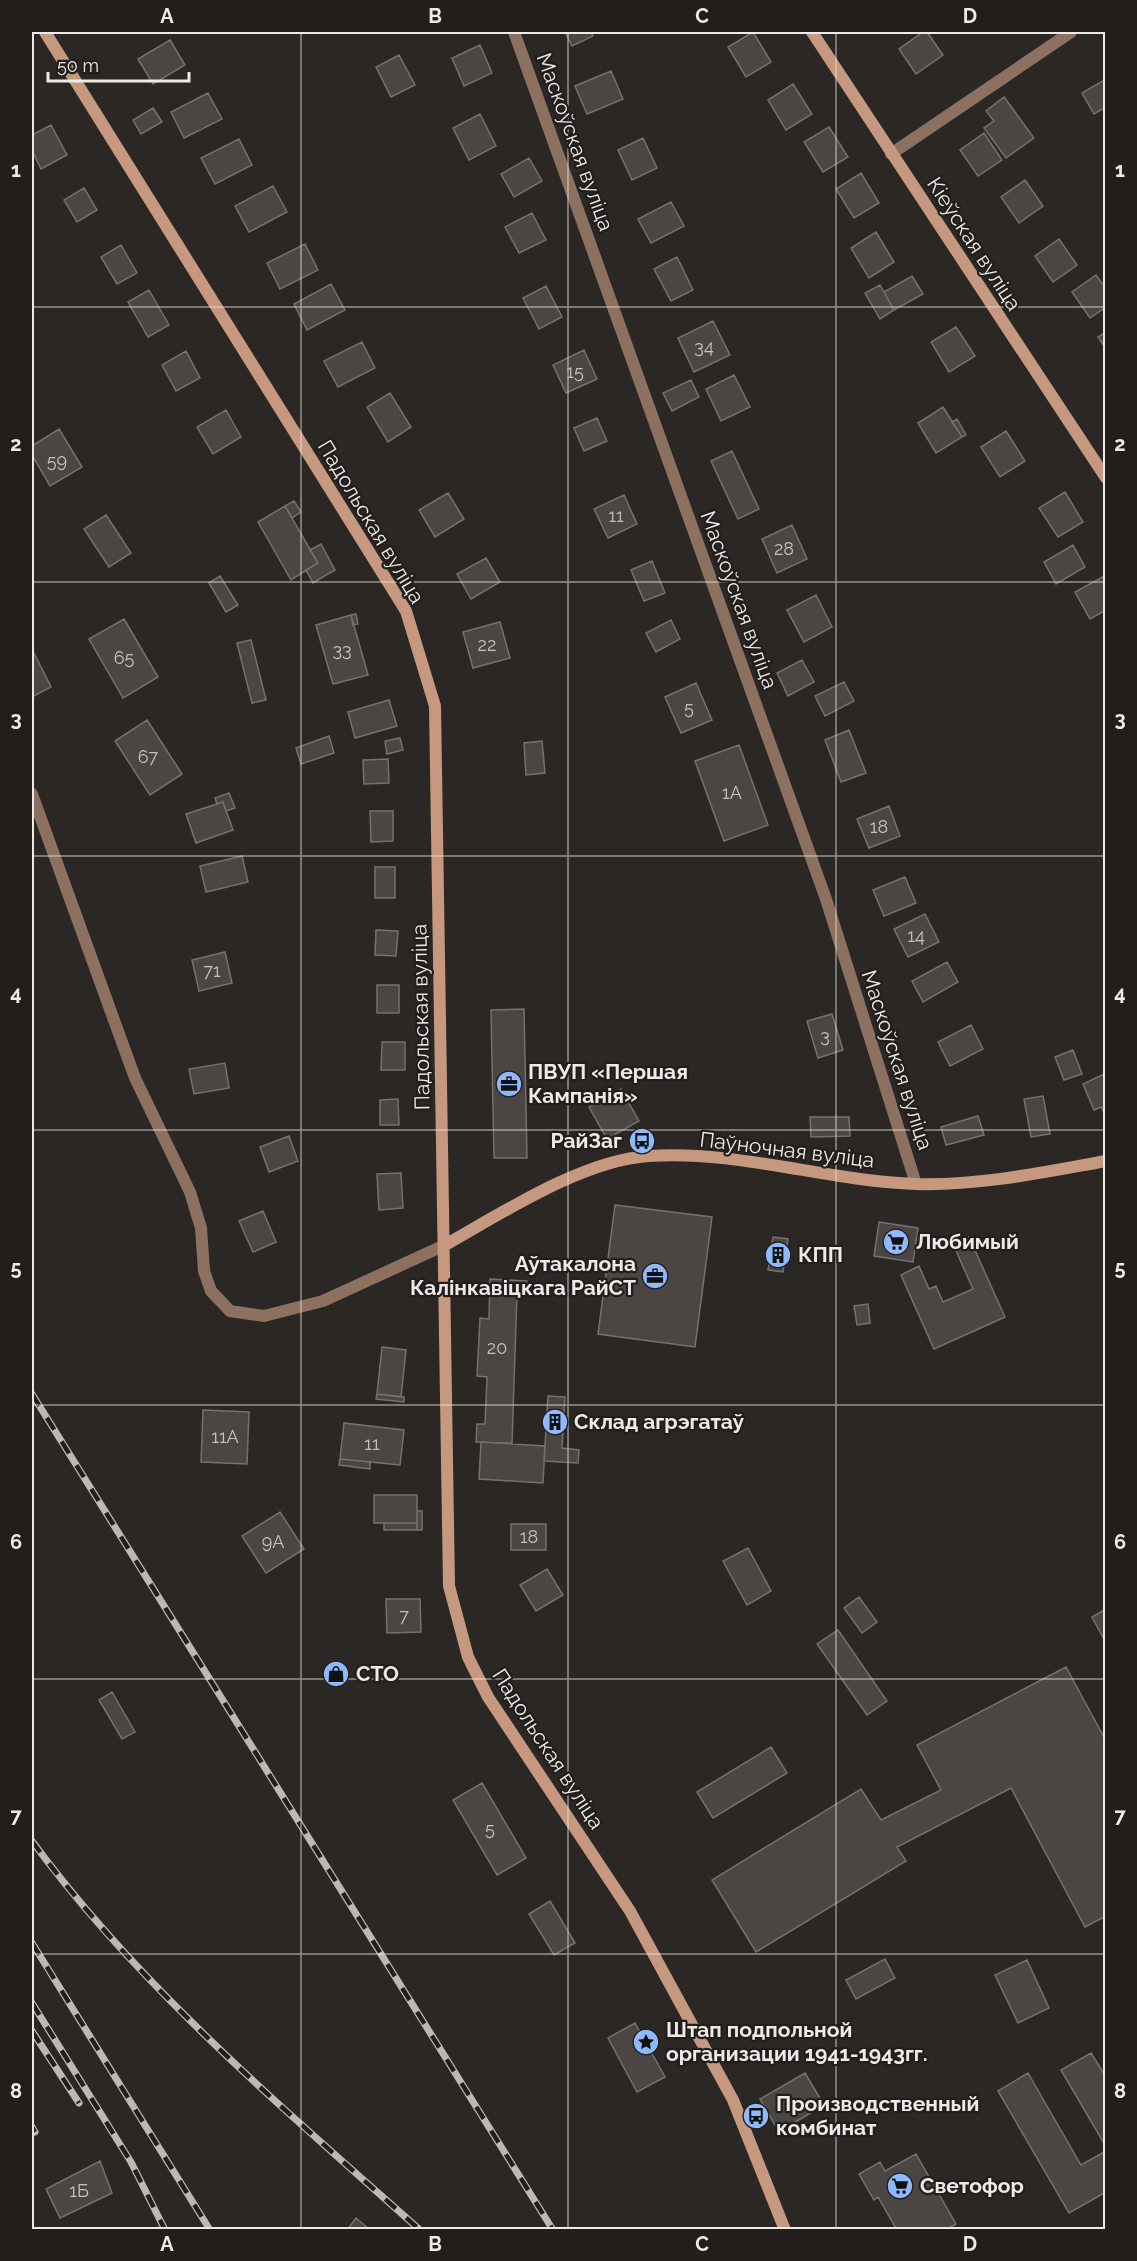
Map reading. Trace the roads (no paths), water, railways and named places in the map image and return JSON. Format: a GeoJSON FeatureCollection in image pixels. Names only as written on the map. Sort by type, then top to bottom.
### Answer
{"type":"FeatureCollection","features":[{"type":"Feature","properties":{"kind":"main road","name":"Падольская вуліца"},"geometry":{"type":"LineString","coordinates":[[45,32],[406,611],[435,706],[446,1245],[449,1586],[468,1657],[488,1697],[630,1911],[733,2100],[785,2229]]}},
{"type":"Feature","properties":{"kind":"main road","name":"Кіеўская вуліца"},"geometry":{"type":"LineString","coordinates":[[812,32],[1106,478]]}},
{"type":"Feature","properties":{"kind":"main road","name":"Паўночная вуліца"},"geometry":{"type":"LineString","coordinates":[[446,1245],[528,1197],[595,1169],[648,1156],[728,1158],[833,1176],[916,1184],[1041,1173],[1106,1161]]}},
{"type":"Feature","properties":{"kind":"street","name":"Маскоўская вуліца"},"geometry":{"type":"LineString","coordinates":[[514,32],[826,899],[916,1184]]}},
{"type":"Feature","properties":{"kind":"street"},"geometry":{"type":"LineString","coordinates":[[891,154],[1071,32]]}},
{"type":"Feature","properties":{"kind":"street"},"geometry":{"type":"LineString","coordinates":[[32,794],[135,1078],[190,1192],[201,1228],[204,1271],[211,1291],[230,1311],[264,1316],[322,1301],[446,1245]]}},
{"type":"Feature","properties":{"kind":"railway"},"geometry":{"type":"LineString","coordinates":[[32,1394],[553,2230]]}},
{"type":"Feature","properties":{"kind":"railway"},"geometry":{"type":"LineString","coordinates":[[32,1841],[74,1895],[167,1997],[266,2092],[420,2230]]}},
{"type":"Feature","properties":{"kind":"railway"},"geometry":{"type":"LineString","coordinates":[[32,1943],[210,2230]]}},
{"type":"Feature","properties":{"kind":"railway"},"geometry":{"type":"LineString","coordinates":[[32,2003],[131,2162],[165,2230]]}},
{"type":"Feature","properties":{"kind":"railway"},"geometry":{"type":"LineString","coordinates":[[32,2031],[79,2103]]}},
{"type":"Feature","properties":{"kind":"railway"},"geometry":{"type":"LineString","coordinates":[[32,2127],[35,2132]]}},
{"type":"Feature","properties":{"kind":"place","name":"ПВУП «Першая Кампанія»"},"geometry":{"type":"Point","coordinates":[509,1084]}},
{"type":"Feature","properties":{"kind":"place","name":"РайЗаг"},"geometry":{"type":"Point","coordinates":[642,1141]}},
{"type":"Feature","properties":{"kind":"place","name":"Любимый"},"geometry":{"type":"Point","coordinates":[896,1242]}},
{"type":"Feature","properties":{"kind":"place","name":"КПП"},"geometry":{"type":"Point","coordinates":[778,1255]}},
{"type":"Feature","properties":{"kind":"place","name":"Аўтакалона Калінкавіцкага РайСТ"},"geometry":{"type":"Point","coordinates":[655,1276]}},
{"type":"Feature","properties":{"kind":"place","name":"Склад агрэгатаў"},"geometry":{"type":"Point","coordinates":[555,1422]}},
{"type":"Feature","properties":{"kind":"place","name":"СТО"},"geometry":{"type":"Point","coordinates":[336,1674]}},
{"type":"Feature","properties":{"kind":"place","name":"Штап подпольной организации 1941-1943гг."},"geometry":{"type":"Point","coordinates":[646,2042]}},
{"type":"Feature","properties":{"kind":"place","name":"Производственный комбинат"},"geometry":{"type":"Point","coordinates":[756,2116]}},
{"type":"Feature","properties":{"kind":"place","name":"Светофор"},"geometry":{"type":"Point","coordinates":[900,2186]}}]}
